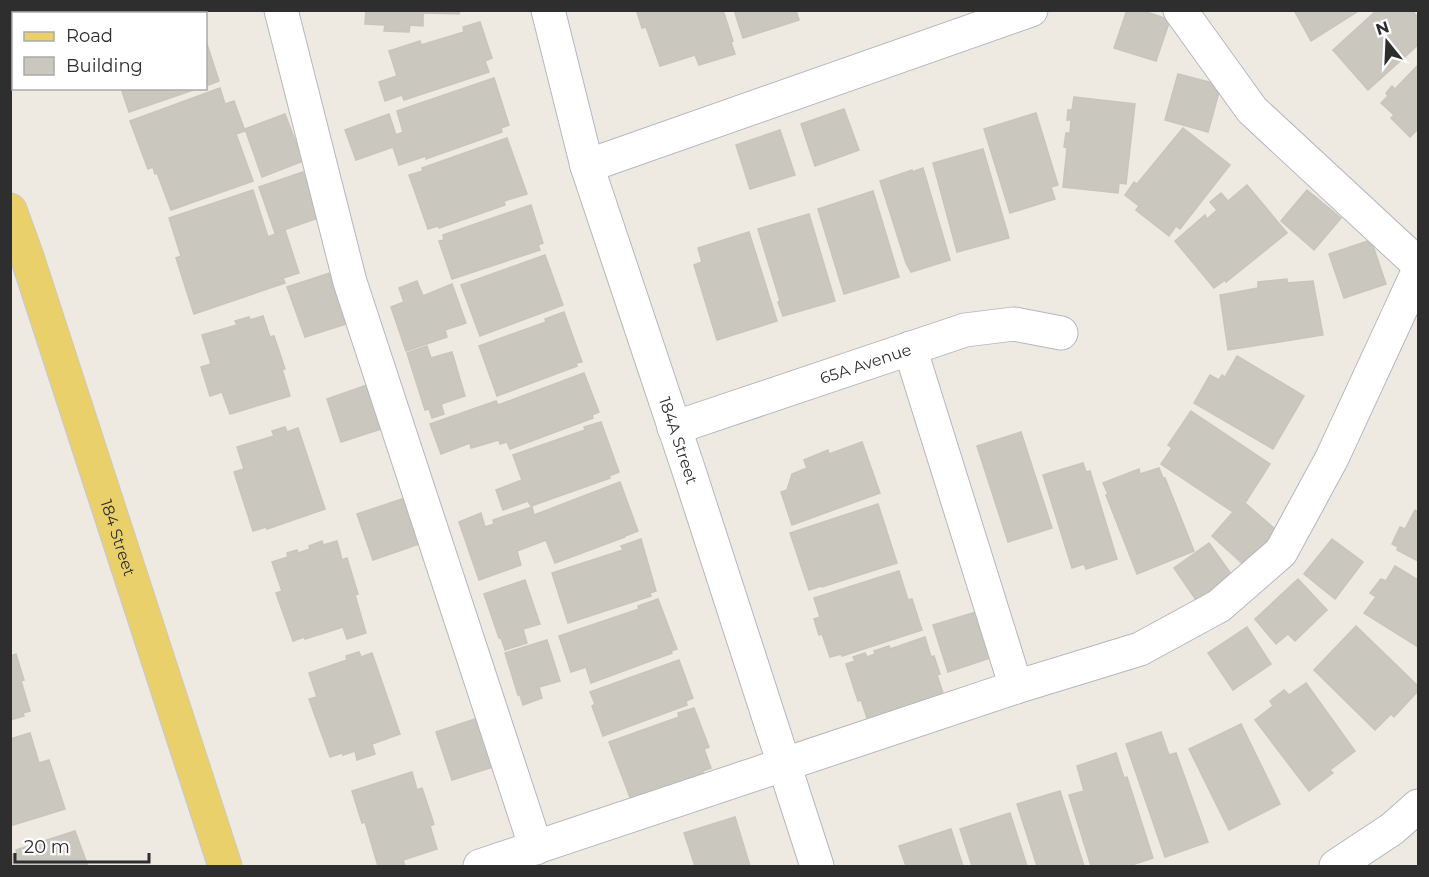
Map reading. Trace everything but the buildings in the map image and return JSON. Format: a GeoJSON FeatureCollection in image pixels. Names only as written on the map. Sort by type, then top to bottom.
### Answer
{"type":"FeatureCollection","features":[{"type":"Feature","properties":{"kind":"main road","name":"184 Street"},"geometry":{"type":"LineString","coordinates":[[10,210],[31,268],[225,867]]}},
{"type":"Feature","properties":{"kind":"street"},"geometry":{"type":"LineString","coordinates":[[281,10],[350,282],[536,848]]}},
{"type":"Feature","properties":{"kind":"street","name":"184A Street"},"geometry":{"type":"LineString","coordinates":[[548,10],[587,166],[817,867]]}},
{"type":"Feature","properties":{"kind":"street"},"geometry":{"type":"LineString","coordinates":[[587,166],[1031,10]]}},
{"type":"Feature","properties":{"kind":"street"},"geometry":{"type":"LineString","coordinates":[[1180,10],[1252,110],[1419,264]]}},
{"type":"Feature","properties":{"kind":"street"},"geometry":{"type":"LineString","coordinates":[[480,867],[1016,687],[1140,650],[1219,606],[1281,552],[1332,458],[1419,272]]}},
{"type":"Feature","properties":{"kind":"street","name":"65A Avenue"},"geometry":{"type":"LineString","coordinates":[[674,428],[965,330],[1014,324],[1061,333]]}},
{"type":"Feature","properties":{"kind":"street"},"geometry":{"type":"LineString","coordinates":[[910,348],[1016,687]]}},
{"type":"Feature","properties":{"kind":"street"},"geometry":{"type":"LineString","coordinates":[[1336,867],[1392,829],[1419,806]]}}]}
